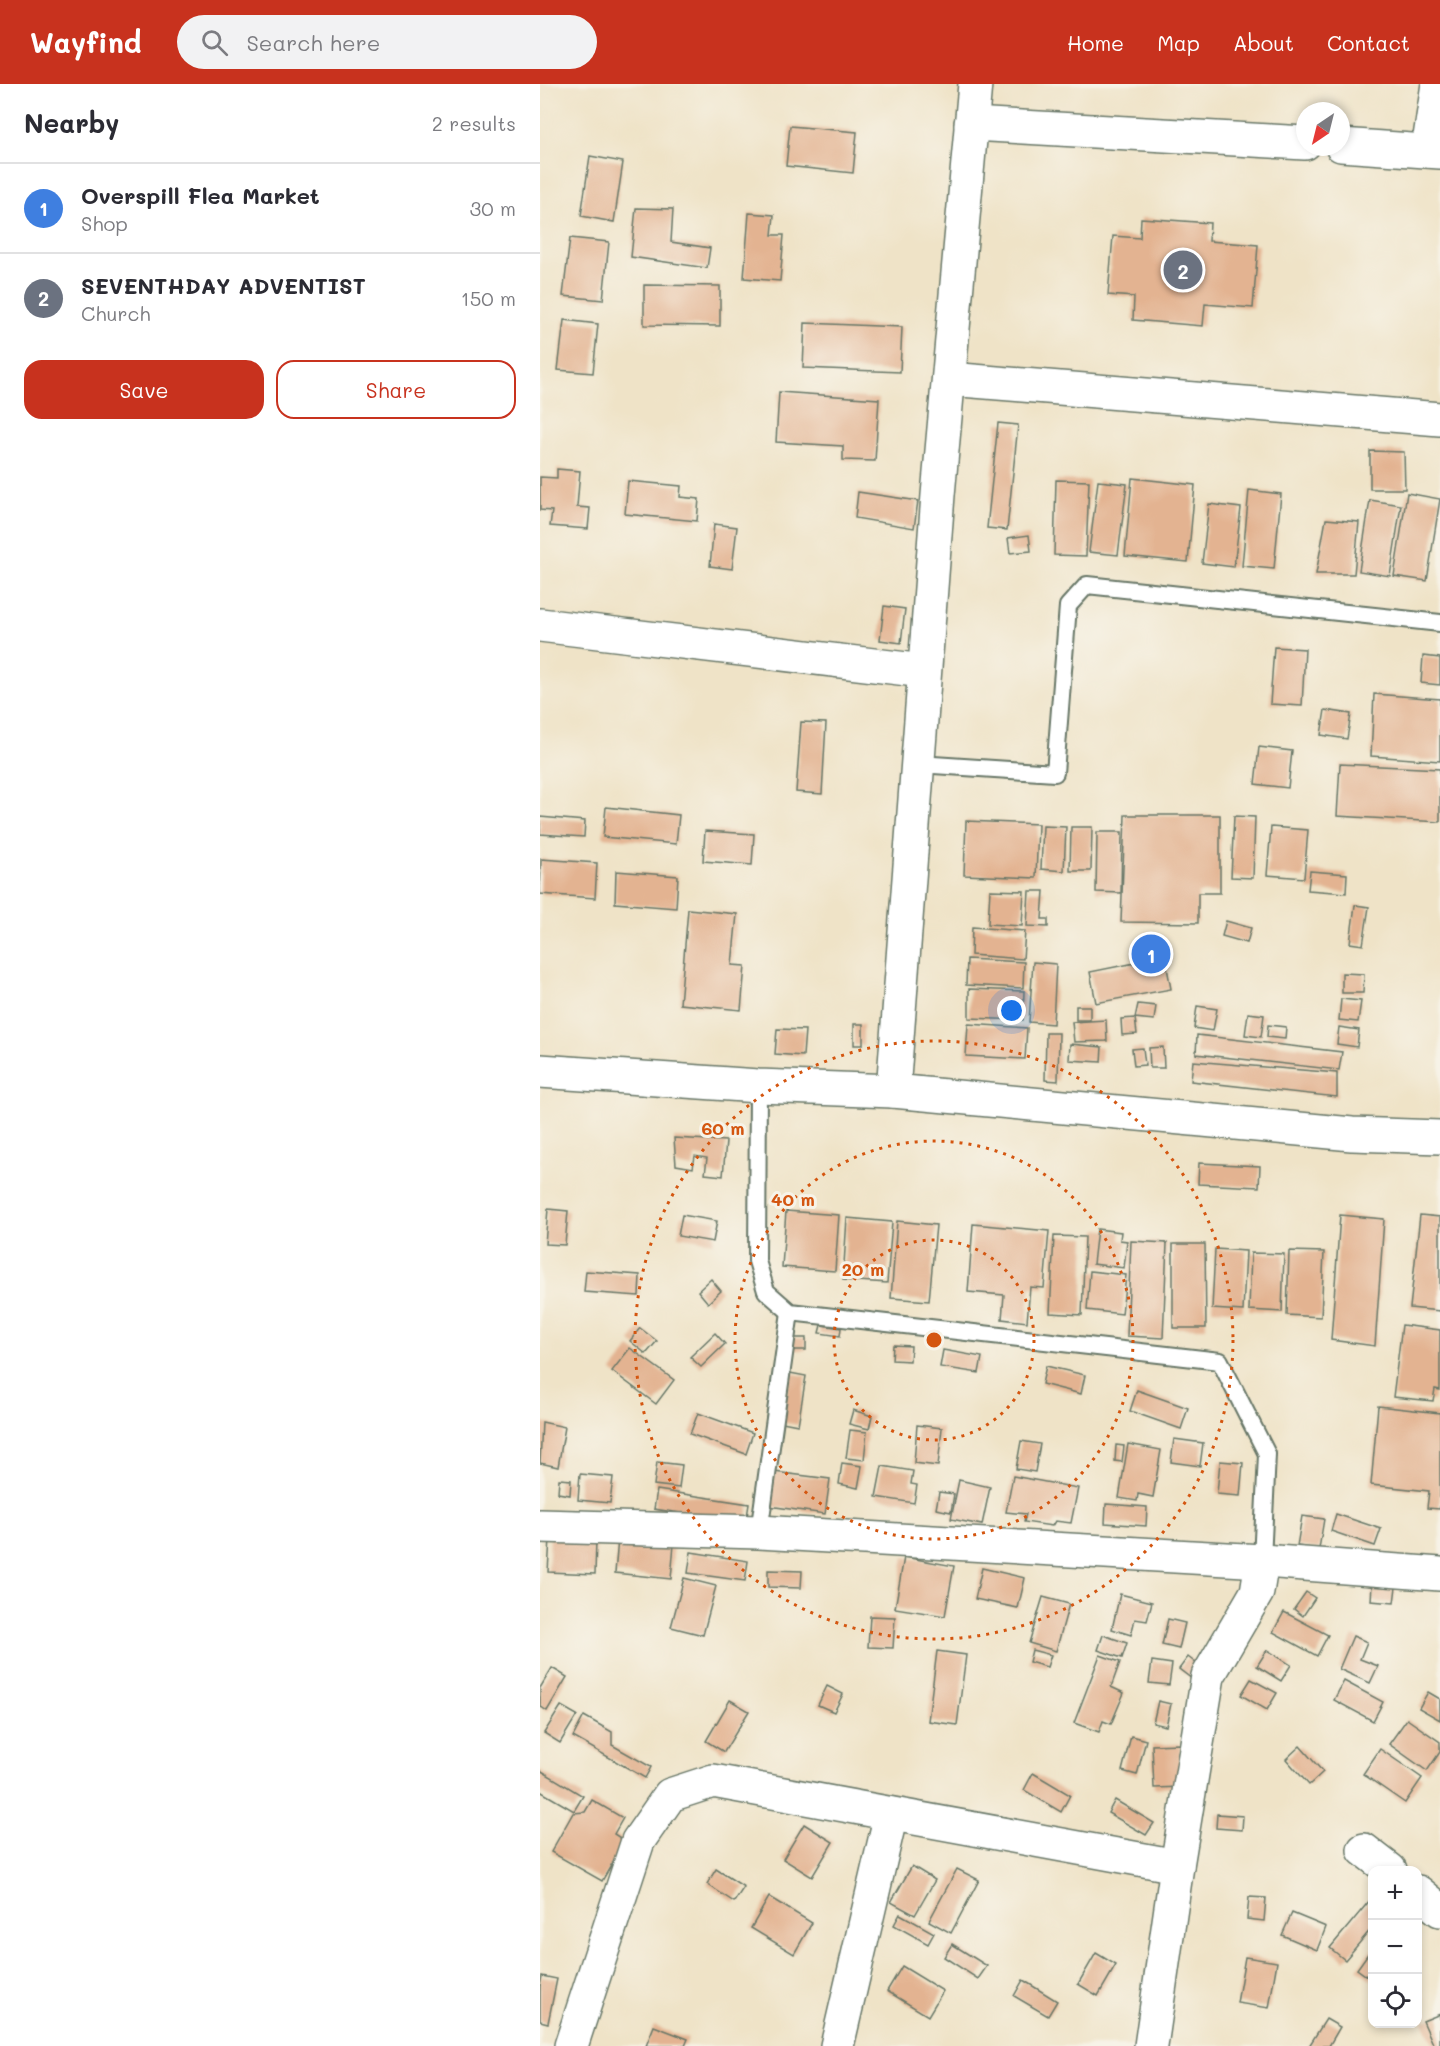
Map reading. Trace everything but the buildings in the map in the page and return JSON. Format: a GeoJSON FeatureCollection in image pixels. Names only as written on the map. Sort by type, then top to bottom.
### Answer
{"type":"FeatureCollection","features":[{"type":"Feature","properties":{"kind":"street"},"geometry":{"type":"LineString","coordinates":[[893,1091],[924,671],[975,84]]}},
{"type":"Feature","properties":{"kind":"street"},"geometry":{"type":"LineString","coordinates":[[1350,146],[1434,151],[1438,84]]}},
{"type":"Feature","properties":{"kind":"street"},"geometry":{"type":"LineString","coordinates":[[971,124],[1296,142]]}},
{"type":"Feature","properties":{"kind":"street"},"geometry":{"type":"LineString","coordinates":[[949,379],[1440,419]]}},
{"type":"Feature","properties":{"kind":"street"},"geometry":{"type":"LineString","coordinates":[[540,625],[924,671]]}},
{"type":"Feature","properties":{"kind":"street"},"geometry":{"type":"LineString","coordinates":[[540,1071],[758,1086],[893,1091],[1352,1134],[1440,1137]]}},
{"type":"Feature","properties":{"kind":"street"},"geometry":{"type":"LineString","coordinates":[[540,1526],[759,1532],[1262,1561],[1440,1574]]}},
{"type":"Feature","properties":{"kind":"street"},"geometry":{"type":"LineString","coordinates":[[1151,2046],[1208,1676],[1257,1592],[1262,1561]]}},
{"type":"Feature","properties":{"kind":"street"},"geometry":{"type":"LineString","coordinates":[[570,2046],[638,1841],[669,1795],[713,1781],[1177,1866]]}},
{"type":"Feature","properties":{"kind":"street"},"geometry":{"type":"LineString","coordinates":[[837,2046],[891,1814]]}},
{"type":"Feature","properties":{"kind":"street"},"geometry":{"type":"LineString","coordinates":[[1364,1850],[1385,1866]]}},
{"type":"Feature","properties":{"kind":"street"},"geometry":{"type":"LineString","coordinates":[[1422,1895],[1440,1910]]}},
{"type":"Feature","properties":{"kind":"lane"},"geometry":{"type":"LineString","coordinates":[[918,764],[1054,774],[1068,606],[1087,585],[1440,623]]}},
{"type":"Feature","properties":{"kind":"lane"},"geometry":{"type":"LineString","coordinates":[[758,1086],[757,1261],[766,1291],[790,1312],[1220,1361],[1267,1454],[1262,1561]]}},
{"type":"Feature","properties":{"kind":"lane"},"geometry":{"type":"LineString","coordinates":[[759,1532],[790,1312]]}},
{"type":"Feature","properties":{"kind":"place","name":"SEVENTHDAY ADVENTIST"},"geometry":{"type":"Point","coordinates":[1183,270]}},
{"type":"Feature","properties":{"kind":"place","name":"Overspill Flea Market"},"geometry":{"type":"Point","coordinates":[1151,954]}}]}
